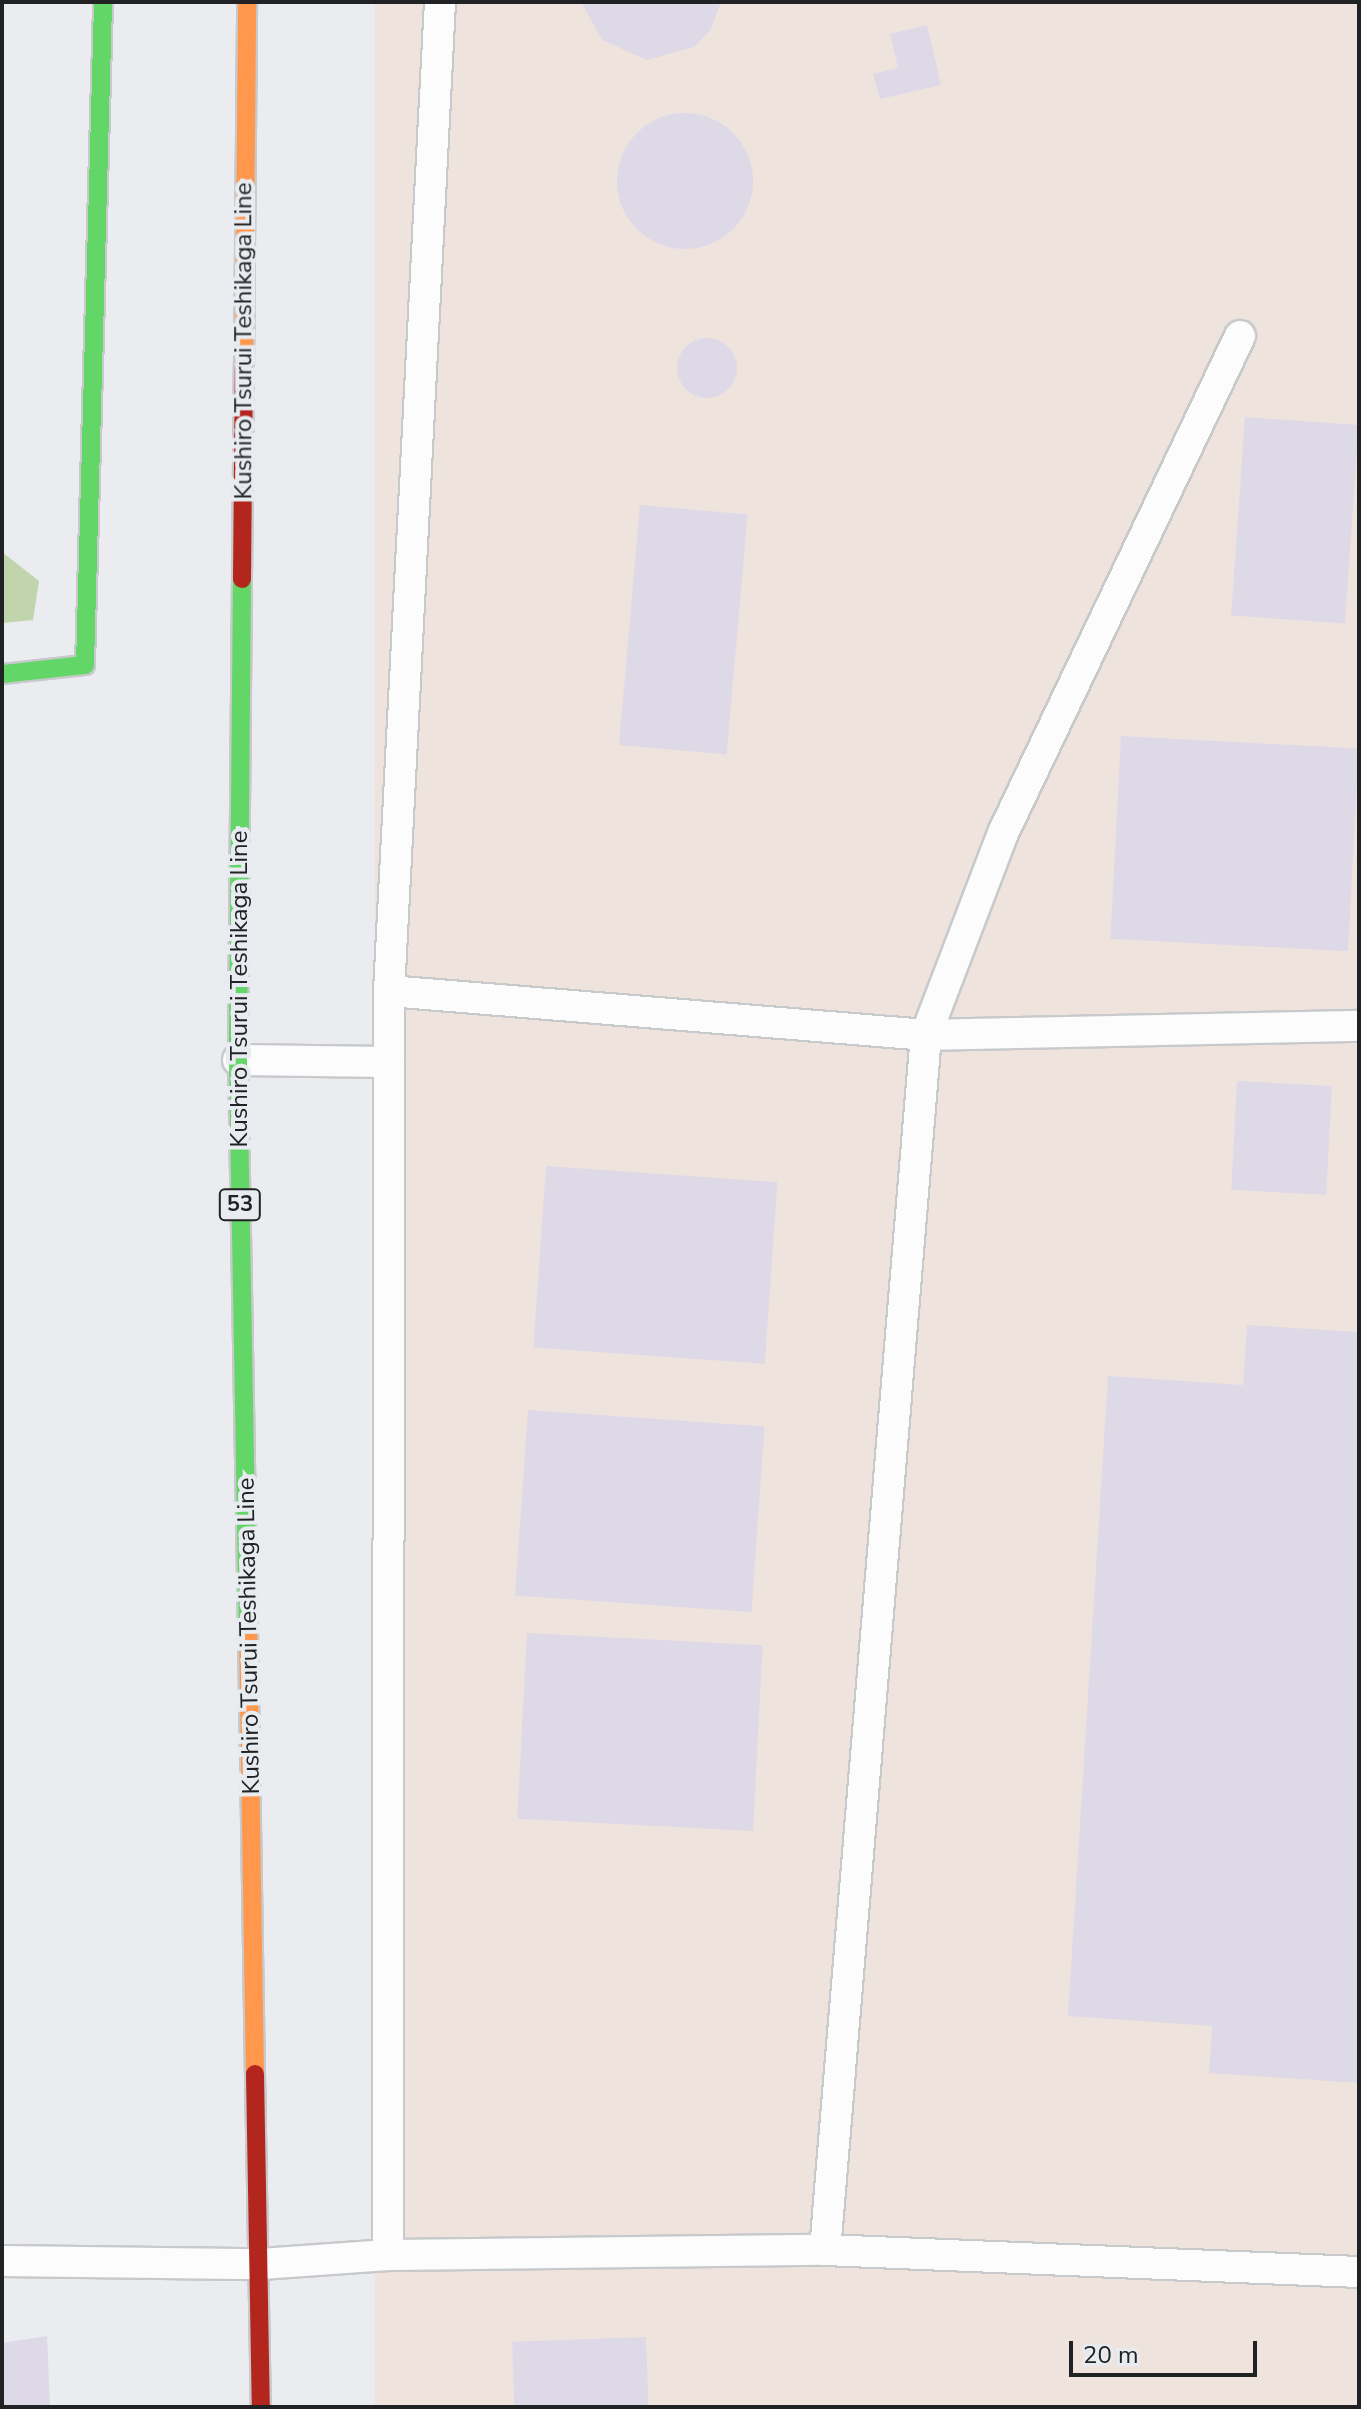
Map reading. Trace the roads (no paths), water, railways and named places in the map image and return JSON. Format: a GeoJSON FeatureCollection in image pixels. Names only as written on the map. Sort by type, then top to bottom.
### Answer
{"type":"FeatureCollection","features":[{"type":"Feature","properties":{"kind":"main road"},"geometry":{"type":"LineString","coordinates":[[2,674],[85,665],[103,2]]}},
{"type":"Feature","properties":{"kind":"main road","name":"Kushiro Tsurui Teshikaga Line"},"geometry":{"type":"LineString","coordinates":[[247,2],[238,1060],[261,2264],[261,2407]]}},
{"type":"Feature","properties":{"kind":"lane"},"geometry":{"type":"LineString","coordinates":[[388,2255],[389,991],[440,2]]}},
{"type":"Feature","properties":{"kind":"lane"},"geometry":{"type":"LineString","coordinates":[[825,2250],[926,1035],[1003,833],[1240,336]]}},
{"type":"Feature","properties":{"kind":"lane"},"geometry":{"type":"LineString","coordinates":[[389,991],[926,1035],[1359,1026]]}},
{"type":"Feature","properties":{"kind":"lane"},"geometry":{"type":"LineString","coordinates":[[238,1060],[389,1062]]}},
{"type":"Feature","properties":{"kind":"lane"},"geometry":{"type":"LineString","coordinates":[[2,2261],[261,2264],[388,2255],[825,2250],[1359,2272]]}}]}
